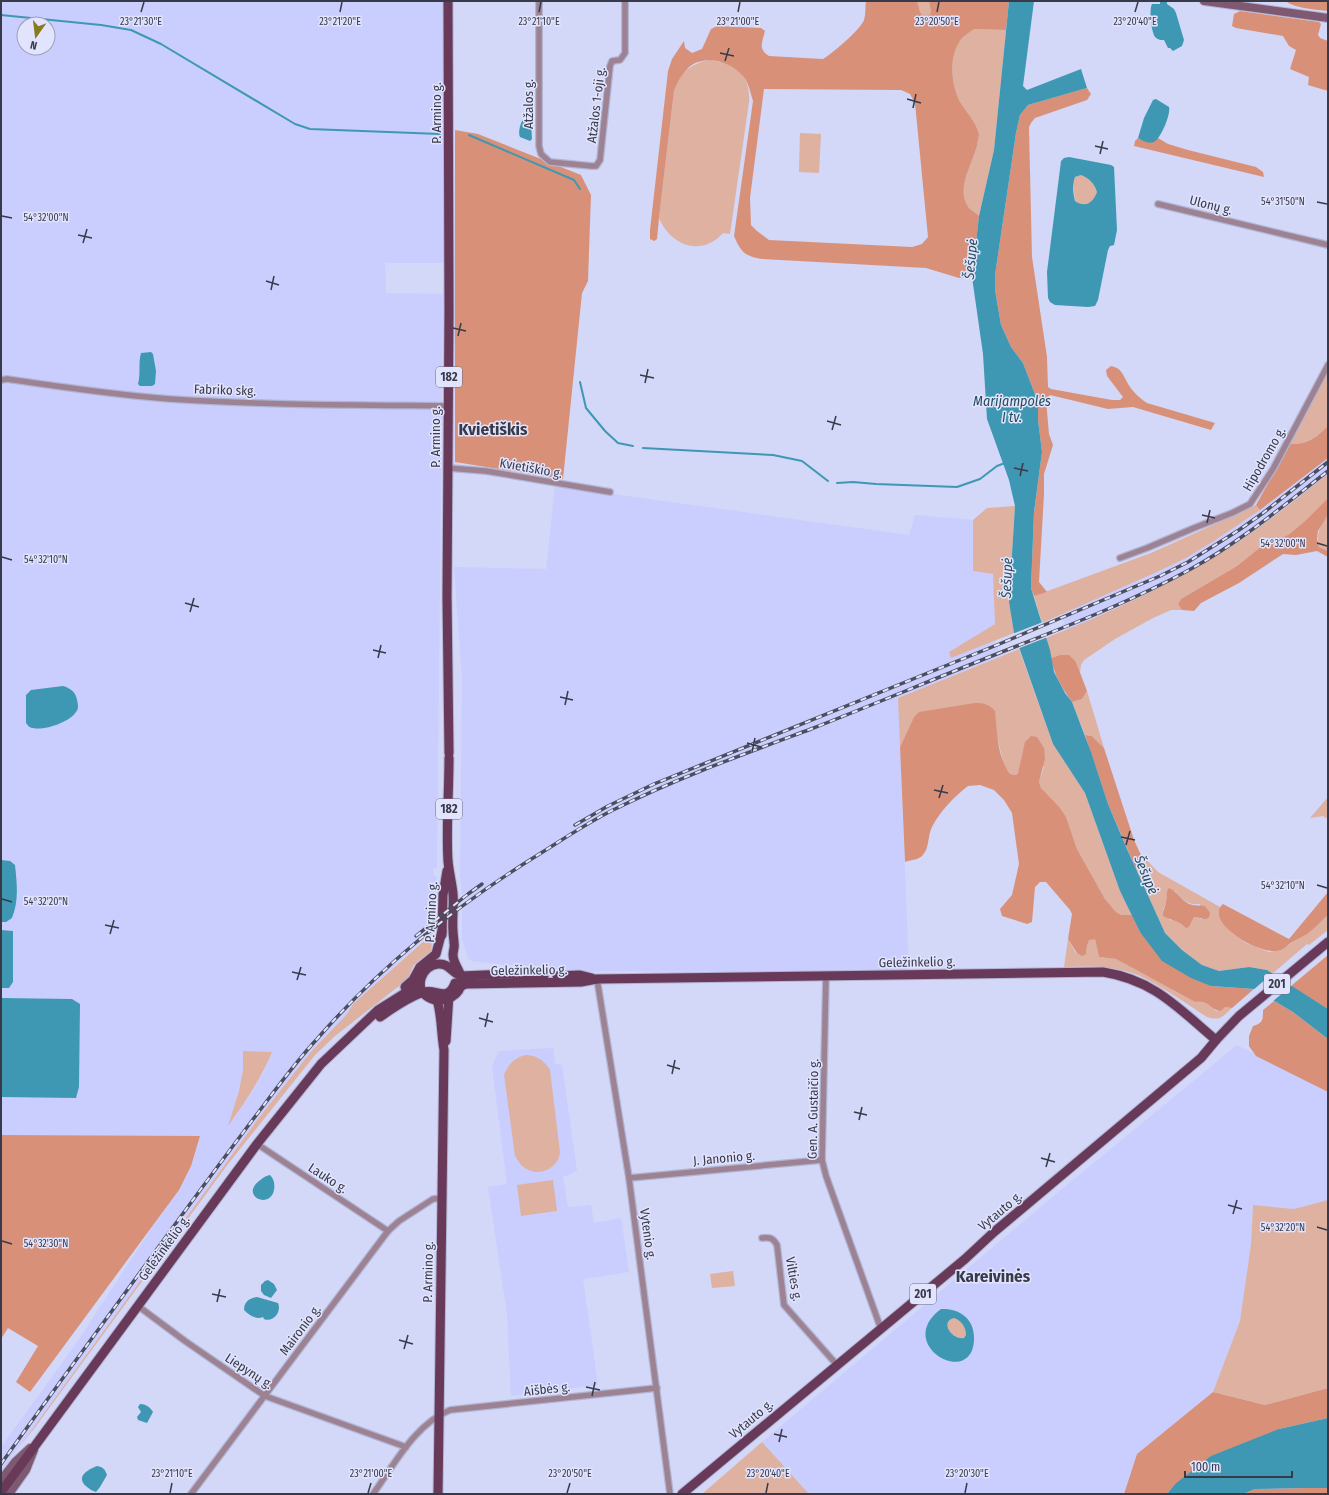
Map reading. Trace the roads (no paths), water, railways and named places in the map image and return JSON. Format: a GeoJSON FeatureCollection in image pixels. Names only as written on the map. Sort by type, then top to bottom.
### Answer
{"type":"FeatureCollection","features":[{"type":"Feature","properties":{"kind":"main road","name":"P. Armino g."},"geometry":{"type":"LineString","coordinates":[[448,1],[448,861],[453,895],[454,959],[461,986]]}},
{"type":"Feature","properties":{"kind":"main road","name":"P. Armino g."},"geometry":{"type":"LineString","coordinates":[[438,964],[443,943],[442,895],[448,861]]}},
{"type":"Feature","properties":{"kind":"main road"},"geometry":{"type":"LineString","coordinates":[[379,1014],[388,999],[410,984],[420,967],[434,956],[438,948],[442,931]]}},
{"type":"Feature","properties":{"kind":"main road","name":"P. Armino g."},"geometry":{"type":"LineString","coordinates":[[448,966],[453,931]]}},
{"type":"Feature","properties":{"kind":"main road","name":"Vytauto g."},"geometry":{"type":"LineString","coordinates":[[682,1494],[881,1329],[1201,1058],[1239,1016],[1328,942]]}},
{"type":"Feature","properties":{"kind":"main road"},"geometry":{"type":"LineString","coordinates":[[420,983],[424,970],[438,964],[448,966],[458,973]]}},
{"type":"Feature","properties":{"kind":"main road","name":"Geležinkelio g."},"geometry":{"type":"LineString","coordinates":[[461,986],[466,984],[508,982],[581,982],[597,979],[1085,972],[1115,974],[1135,980],[1157,992],[1216,1040]]}},
{"type":"Feature","properties":{"kind":"main road","name":"P. Armino g."},"geometry":{"type":"LineString","coordinates":[[438,1494],[444,1050],[447,1035],[448,996],[455,985],[458,973]]}},
{"type":"Feature","properties":{"kind":"main road","name":"Geležinkelio g."},"geometry":{"type":"LineString","coordinates":[[458,973],[540,976],[580,975],[597,979]]}},
{"type":"Feature","properties":{"kind":"main road","name":"P. Armino g."},"geometry":{"type":"LineString","coordinates":[[420,983],[429,997],[440,1008],[441,1035],[444,1050]]}},
{"type":"Feature","properties":{"kind":"main road","name":"Geležinkelio g."},"geometry":{"type":"LineString","coordinates":[[1,1492],[256,1144],[321,1064],[359,1029],[420,983]]}},
{"type":"Feature","properties":{"kind":"main road"},"geometry":{"type":"LineString","coordinates":[[448,996],[429,990],[429,997],[448,996],[456,994],[461,986]]}},
{"type":"Feature","properties":{"kind":"main road","name":"Geležinkelio g."},"geometry":{"type":"LineString","coordinates":[[379,1014],[429,997]]}},
{"type":"Feature","properties":{"kind":"street","name":"Atžalos g."},"geometry":{"type":"LineString","coordinates":[[539,1],[539,146],[541,154],[550,162],[592,166]]}},
{"type":"Feature","properties":{"kind":"street","name":"Atžalos 1-oji g."},"geometry":{"type":"LineString","coordinates":[[592,166],[596,166],[600,160],[610,66],[612,61],[620,60],[625,53],[625,1]]}},
{"type":"Feature","properties":{"kind":"street"},"geometry":{"type":"LineString","coordinates":[[1204,1],[1328,18]]}},
{"type":"Feature","properties":{"kind":"street","name":"Ulonų g."},"geometry":{"type":"LineString","coordinates":[[1158,204],[1328,245]]}},
{"type":"Feature","properties":{"kind":"street","name":"Hipodromo g."},"geometry":{"type":"LineString","coordinates":[[1120,558],[1232,513],[1250,504],[1273,469],[1328,365]]}},
{"type":"Feature","properties":{"kind":"street","name":"Fabriko skg."},"geometry":{"type":"LineString","coordinates":[[1,380],[12,380],[54,387],[169,399],[300,404],[449,406]]}},
{"type":"Feature","properties":{"kind":"street","name":"Kvietiškio g."},"geometry":{"type":"LineString","coordinates":[[448,468],[486,471],[610,492]]}},
{"type":"Feature","properties":{"kind":"street","name":"Gen. A. Gustaičio g."},"geometry":{"type":"LineString","coordinates":[[826,976],[822,1160],[826,1176],[881,1329]]}},
{"type":"Feature","properties":{"kind":"street","name":"Vytenio g."},"geometry":{"type":"LineString","coordinates":[[597,979],[629,1178],[670,1494]]}},
{"type":"Feature","properties":{"kind":"street","name":"Lauko g."},"geometry":{"type":"LineString","coordinates":[[256,1144],[388,1231]]}},
{"type":"Feature","properties":{"kind":"street","name":"J. Janonio g."},"geometry":{"type":"LineString","coordinates":[[629,1178],[822,1160]]}},
{"type":"Feature","properties":{"kind":"street","name":"Maironio g."},"geometry":{"type":"LineString","coordinates":[[191,1494],[388,1231],[399,1221],[433,1199],[442,1198]]}},
{"type":"Feature","properties":{"kind":"street","name":"Vilties g."},"geometry":{"type":"LineString","coordinates":[[762,1238],[769,1237],[773,1239],[777,1245],[784,1305],[837,1365]]}},
{"type":"Feature","properties":{"kind":"street","name":"Liepynų g."},"geometry":{"type":"LineString","coordinates":[[138,1306],[185,1341],[265,1396],[406,1447]]}},
{"type":"Feature","properties":{"kind":"street","name":"Aišbės g."},"geometry":{"type":"LineString","coordinates":[[439,1415],[450,1410],[657,1388]]}},
{"type":"Feature","properties":{"kind":"street"},"geometry":{"type":"LineString","coordinates":[[373,1494],[406,1447],[426,1424],[439,1415]]}},
{"type":"Feature","properties":{"kind":"street"},"geometry":{"type":"LineString","coordinates":[[1,1480],[15,1462],[38,1440]]}},
{"type":"Feature","properties":{"kind":"street"},"geometry":{"type":"LineString","coordinates":[[9,1494],[26,1470],[38,1440]]}},
{"type":"Feature","properties":{"kind":"water","name":"Marijampolės I tv."},"geometry":{"type":"Polygon","coordinates":[[[1009,1],[1034,1],[1023,86],[1027,90],[1081,69],[1087,88],[1028,105],[1020,115],[995,275],[995,290],[1001,325],[1011,347],[1023,363],[1036,397],[1038,407],[1042,452],[1034,512],[1031,588],[1050,650],[1054,672],[1065,693],[1072,702],[1091,752],[1108,804],[1165,933],[1182,950],[1202,965],[1219,971],[1249,967],[1267,970],[1328,1009],[1328,1039],[1293,1012],[1254,989],[1211,986],[1191,978],[1162,961],[1140,932],[1120,891],[1085,793],[1053,744],[1014,633],[1009,602],[1015,506],[1009,480],[987,419],[983,354],[972,277],[979,216],[994,150],[1009,1]]]}},
{"type":"Feature","properties":{"kind":"water"},"geometry":{"type":"Polygon","coordinates":[[[1160,1],[1167,2],[1167,4],[1174,9],[1184,40],[1182,46],[1173,51],[1168,48],[1164,40],[1155,37],[1152,30],[1151,7],[1152,4],[1160,4],[1160,1]]]}},
{"type":"Feature","properties":{"kind":"water"},"geometry":{"type":"Polygon","coordinates":[[[1156,99],[1169,107],[1169,110],[1167,120],[1160,136],[1152,143],[1138,138],[1144,118],[1153,100],[1156,99]]]}},
{"type":"Feature","properties":{"kind":"water"},"geometry":{"type":"Polygon","coordinates":[[[522,121],[531,121],[532,139],[530,141],[520,137],[519,135],[522,121]]]}},
{"type":"Feature","properties":{"kind":"water"},"geometry":{"type":"Polygon","coordinates":[[[1069,157],[1111,165],[1114,167],[1117,230],[1114,245],[1110,246],[1108,250],[1098,300],[1095,306],[1055,305],[1050,302],[1048,298],[1047,272],[1061,161],[1064,158],[1069,157]],[[1081,175],[1075,177],[1073,192],[1075,201],[1085,204],[1091,202],[1097,192],[1093,184],[1081,175]]]}},
{"type":"Feature","properties":{"kind":"water"},"geometry":{"type":"Polygon","coordinates":[[[151,352],[153,354],[156,371],[155,384],[152,386],[140,386],[138,384],[141,353],[151,352]]]}},
{"type":"Feature","properties":{"kind":"water"},"geometry":{"type":"Polygon","coordinates":[[[63,686],[70,689],[76,697],[78,709],[73,716],[50,727],[38,729],[29,727],[26,723],[26,695],[31,690],[63,686]]]}},
{"type":"Feature","properties":{"kind":"water"},"geometry":{"type":"Polygon","coordinates":[[[1,860],[10,861],[15,865],[17,899],[12,918],[6,922],[1,922],[1,860]]]}},
{"type":"Feature","properties":{"kind":"water"},"geometry":{"type":"Polygon","coordinates":[[[1,930],[13,931],[13,982],[9,988],[1,988],[1,930]]]}},
{"type":"Feature","properties":{"kind":"water"},"geometry":{"type":"Polygon","coordinates":[[[1,998],[72,999],[80,1004],[79,1087],[76,1098],[1,1097],[1,998]]]}},
{"type":"Feature","properties":{"kind":"water"},"geometry":{"type":"Polygon","coordinates":[[[270,1175],[274,1184],[274,1190],[271,1196],[267,1199],[258,1199],[254,1196],[254,1187],[263,1178],[270,1175]]]}},
{"type":"Feature","properties":{"kind":"water"},"geometry":{"type":"Polygon","coordinates":[[[268,1280],[274,1284],[277,1290],[271,1298],[264,1295],[261,1291],[261,1285],[268,1280]]]}},
{"type":"Feature","properties":{"kind":"water"},"geometry":{"type":"Polygon","coordinates":[[[257,1297],[278,1303],[279,1310],[276,1316],[267,1320],[263,1317],[260,1318],[250,1315],[244,1310],[248,1301],[257,1297]]]}},
{"type":"Feature","properties":{"kind":"water"},"geometry":{"type":"Polygon","coordinates":[[[941,1309],[959,1312],[968,1320],[973,1330],[974,1337],[971,1353],[962,1360],[951,1361],[940,1357],[930,1348],[926,1336],[928,1323],[941,1309]],[[954,1318],[950,1320],[948,1323],[949,1330],[955,1336],[964,1338],[966,1335],[965,1329],[961,1322],[954,1318]]]}},
{"type":"Feature","properties":{"kind":"water"},"geometry":{"type":"Polygon","coordinates":[[[140,1404],[148,1406],[153,1412],[147,1423],[138,1420],[137,1417],[141,1412],[138,1407],[140,1404]]]}},
{"type":"Feature","properties":{"kind":"water"},"geometry":{"type":"Polygon","coordinates":[[[1328,1418],[1328,1488],[1255,1489],[1243,1494],[1167,1494],[1175,1484],[1211,1456],[1279,1429],[1328,1418]]]}},
{"type":"Feature","properties":{"kind":"water"},"geometry":{"type":"Polygon","coordinates":[[[97,1466],[104,1469],[107,1475],[96,1492],[87,1487],[82,1480],[82,1477],[86,1472],[97,1466]]]}},
{"type":"Feature","properties":{"kind":"waterway"},"geometry":{"type":"LineString","coordinates":[[1,15],[101,25],[131,30],[161,44],[295,124],[310,129],[440,134]]}},
{"type":"Feature","properties":{"kind":"waterway"},"geometry":{"type":"LineString","coordinates":[[469,135],[574,180],[580,189]]}},
{"type":"Feature","properties":{"kind":"waterway"},"geometry":{"type":"LineString","coordinates":[[580,382],[586,408],[605,431],[618,443],[633,446]]}},
{"type":"Feature","properties":{"kind":"waterway"},"geometry":{"type":"LineString","coordinates":[[643,448],[773,455],[802,461],[828,481]]}},
{"type":"Feature","properties":{"kind":"waterway"},"geometry":{"type":"LineString","coordinates":[[837,483],[853,482],[957,487],[980,479],[997,466],[1005,463]]}},
{"type":"Feature","properties":{"kind":"railway"},"geometry":{"type":"LineString","coordinates":[[575,825],[608,806],[654,784],[997,645],[1160,576],[1188,562],[1239,530],[1328,462]]}},
{"type":"Feature","properties":{"kind":"railway"},"geometry":{"type":"LineString","coordinates":[[1,1464],[273,1092],[308,1049],[341,1013],[391,964],[474,897],[572,833],[637,798],[711,767],[837,719],[1082,620],[1168,581],[1189,570],[1243,536],[1328,471]]}},
{"type":"Feature","properties":{"kind":"railway"},"geometry":{"type":"LineString","coordinates":[[416,936],[482,884]]}},
{"type":"Feature","properties":{"kind":"district","name":"Kvietiškis"},"geometry":{"type":"Point","coordinates":[493,429]}},
{"type":"Feature","properties":{"kind":"district","name":"Kareivinės"},"geometry":{"type":"Point","coordinates":[993,1276]}},
{"type":"Feature","properties":{"kind":"water label","name":"Šešupė"},"geometry":{"type":"Point","coordinates":[971,259]}},
{"type":"Feature","properties":{"kind":"water label","name":"Šešupė"},"geometry":{"type":"Point","coordinates":[1007,578]}},
{"type":"Feature","properties":{"kind":"water label","name":"Šešupė"},"geometry":{"type":"Point","coordinates":[1146,875]}}]}
